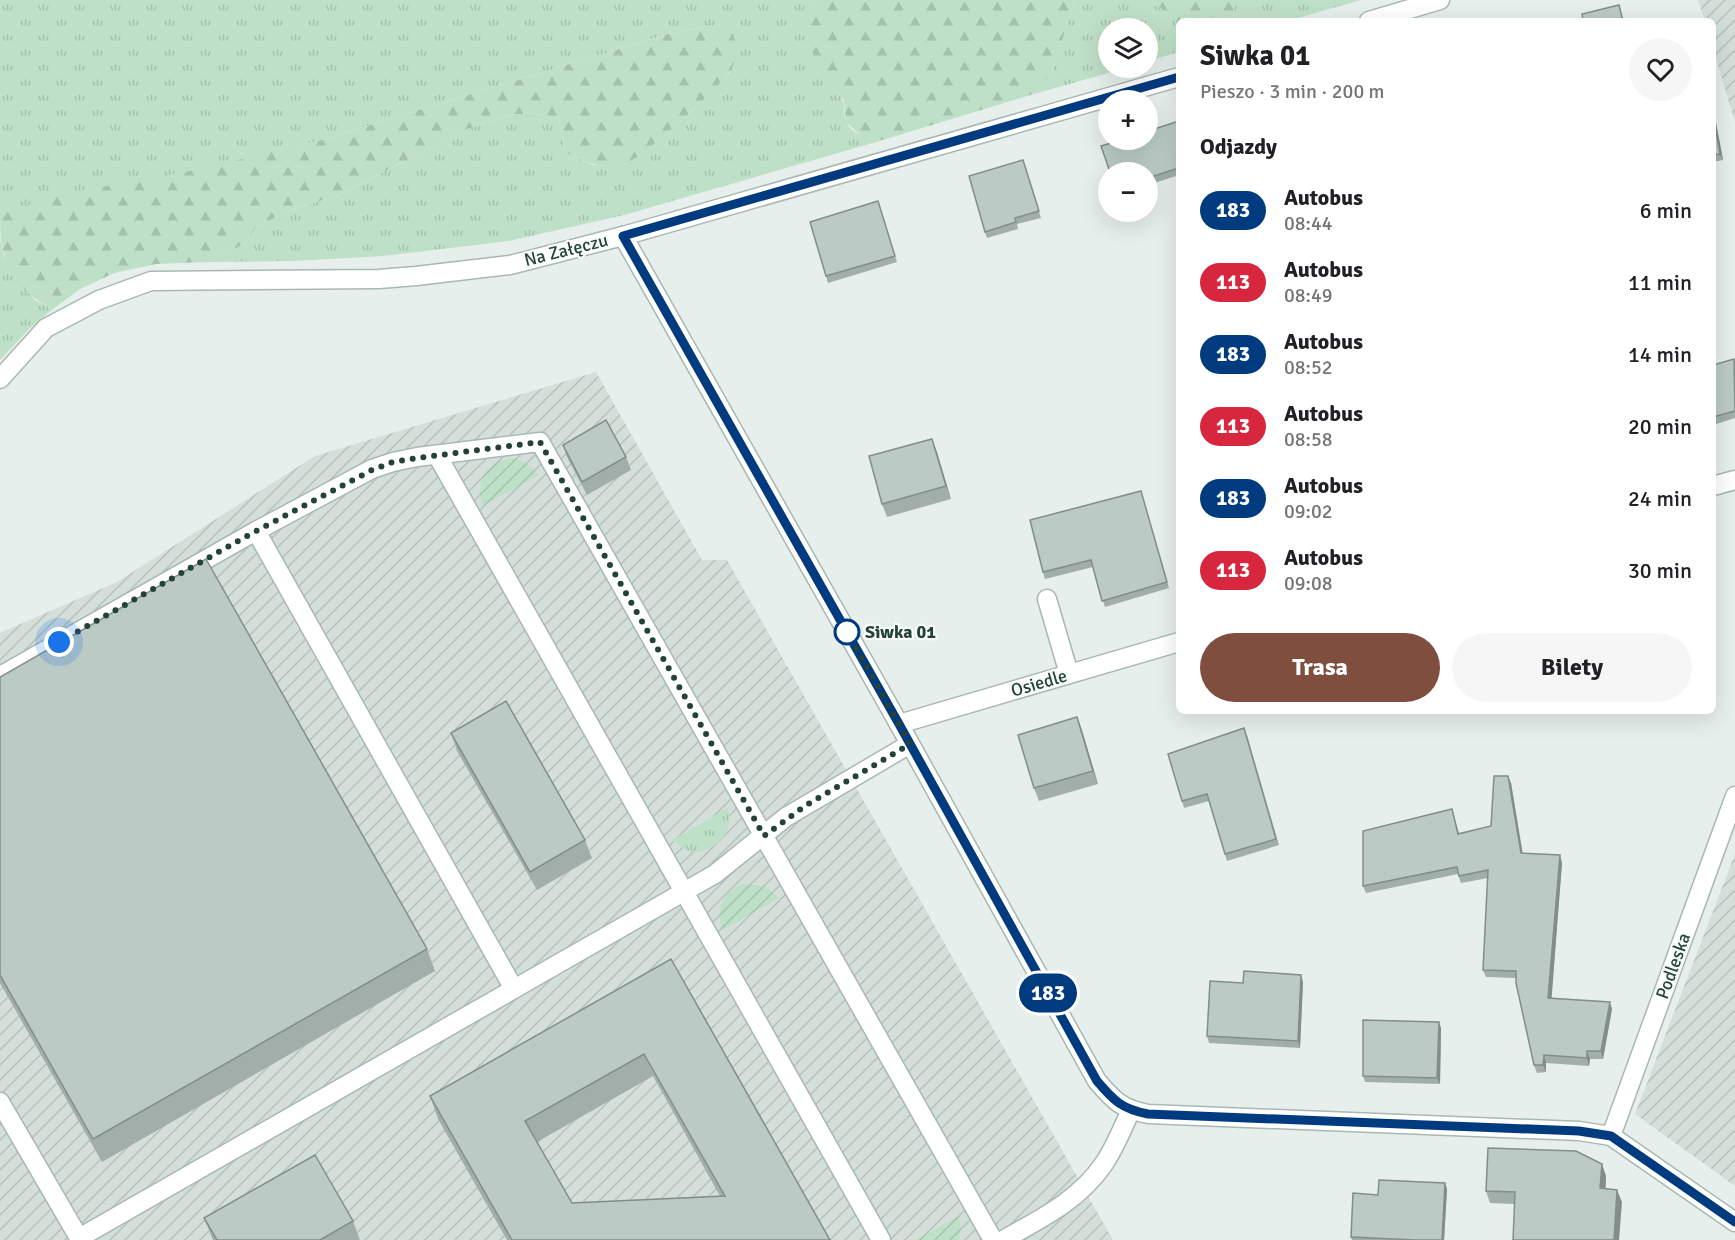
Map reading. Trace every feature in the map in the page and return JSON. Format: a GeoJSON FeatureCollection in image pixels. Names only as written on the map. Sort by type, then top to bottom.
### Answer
{"type":"FeatureCollection","features":[{"type":"Feature","properties":{"kind":"street"},"geometry":{"type":"LineString","coordinates":[[1379,18],[1440,0]]}},
{"type":"Feature","properties":{"kind":"street","name":"Na Załęczu"},"geometry":{"type":"LineString","coordinates":[[0,379],[46,328],[99,300],[151,281],[379,279],[510,265],[623,236],[1176,78]]}},
{"type":"Feature","properties":{"kind":"street"},"geometry":{"type":"LineString","coordinates":[[623,236],[899,724],[1097,1081],[1119,1105],[1148,1114],[1579,1131],[1611,1136],[1735,1222]]}},
{"type":"Feature","properties":{"kind":"street"},"geometry":{"type":"LineString","coordinates":[[0,676],[256,531],[372,470],[393,462],[540,442],[993,1240]]}},
{"type":"Feature","properties":{"kind":"street"},"geometry":{"type":"LineString","coordinates":[[437,455],[881,1240]]}},
{"type":"Feature","properties":{"kind":"street"},"geometry":{"type":"LineString","coordinates":[[1716,485],[1735,480]]}},
{"type":"Feature","properties":{"kind":"street"},"geometry":{"type":"LineString","coordinates":[[256,531],[514,988]]}},
{"type":"Feature","properties":{"kind":"street"},"geometry":{"type":"LineString","coordinates":[[1047,599],[1069,674]]}},
{"type":"Feature","properties":{"kind":"street","name":"Osiedle"},"geometry":{"type":"LineString","coordinates":[[899,724],[1176,643]]}},
{"type":"Feature","properties":{"kind":"street"},"geometry":{"type":"LineString","coordinates":[[0,1102],[77,1239],[685,892],[715,874],[805,806],[910,744]]}},
{"type":"Feature","properties":{"kind":"street","name":"Podleska"},"geometry":{"type":"LineString","coordinates":[[1611,1136],[1735,796]]}},
{"type":"Feature","properties":{"kind":"street"},"geometry":{"type":"LineString","coordinates":[[1003,1240],[1057,1210],[1083,1189],[1104,1164],[1131,1110]]}},
{"type":"Feature","properties":{"kind":"shaded area"},"geometry":{"type":"Polygon","coordinates":[[[1698,0],[1735,0],[1735,122],[1716,59],[1716,18],[1704,18],[1698,0]]]}},
{"type":"Feature","properties":{"kind":"shaded area"},"geometry":{"type":"Polygon","coordinates":[[[596,372],[702,560],[727,560],[1113,1240],[0,1240],[0,633],[117,582],[315,456],[596,372]]]}},
{"type":"Feature","properties":{"kind":"shaded area"},"geometry":{"type":"Polygon","coordinates":[[[1735,854],[1735,1186],[1635,1114],[1735,854]]]}},
{"type":"Feature","properties":{"kind":"green space"},"geometry":{"type":"Polygon","coordinates":[[[0,0],[817,0],[812,9],[837,92],[843,102],[848,125],[856,133],[883,140],[624,215],[509,241],[383,256],[293,261],[209,262],[246,243],[255,228],[288,211],[339,195],[464,130],[515,114],[547,115],[559,119],[565,152],[593,165],[624,165],[691,112],[730,72],[709,26],[668,34],[318,141],[0,220],[0,0]]]}},
{"type":"Feature","properties":{"kind":"green space"},"geometry":{"type":"Polygon","coordinates":[[[817,0],[1075,0],[1052,72],[1034,94],[883,140],[862,137],[846,122],[844,100],[819,73],[810,44],[812,9],[817,0]]]}},
{"type":"Feature","properties":{"kind":"green space"},"geometry":{"type":"Polygon","coordinates":[[[1075,0],[1152,0],[1176,22],[1176,53],[1158,58],[1158,18],[1098,18],[1098,76],[1034,94],[1052,72],[1075,0]]]}},
{"type":"Feature","properties":{"kind":"green space"},"geometry":{"type":"Polygon","coordinates":[[[1152,0],[1233,0],[1235,6],[1233,18],[1176,18],[1176,22],[1152,0]]]}},
{"type":"Feature","properties":{"kind":"green space"},"geometry":{"type":"Polygon","coordinates":[[[1233,0],[1361,0],[1298,18],[1233,18],[1235,6],[1233,0]]]}},
{"type":"Feature","properties":{"kind":"green space"},"geometry":{"type":"Polygon","coordinates":[[[709,26],[733,33],[736,53],[732,67],[722,81],[678,124],[644,152],[622,165],[592,164],[565,152],[559,119],[547,115],[515,114],[464,130],[339,195],[288,211],[255,228],[246,243],[209,262],[156,264],[114,273],[80,289],[53,309],[20,284],[7,262],[3,249],[0,220],[7,212],[61,194],[201,169],[318,141],[668,34],[709,26]]]}},
{"type":"Feature","properties":{"kind":"green space"},"geometry":{"type":"Polygon","coordinates":[[[0,237],[4,256],[35,300],[53,309],[30,328],[0,360],[0,237]]]}},
{"type":"Feature","properties":{"kind":"green space"},"geometry":{"type":"Polygon","coordinates":[[[514,458],[526,463],[539,475],[483,506],[480,488],[485,473],[496,463],[514,458]]]}},
{"type":"Feature","properties":{"kind":"green space"},"geometry":{"type":"Polygon","coordinates":[[[728,808],[728,826],[725,834],[714,846],[689,851],[672,840],[728,808]]]}},
{"type":"Feature","properties":{"kind":"green space"},"geometry":{"type":"Polygon","coordinates":[[[745,884],[765,886],[779,898],[723,930],[720,923],[720,908],[723,901],[731,890],[745,884]]]}},
{"type":"Feature","properties":{"kind":"green space"},"geometry":{"type":"Polygon","coordinates":[[[959,1216],[961,1228],[959,1240],[916,1240],[959,1216]]]}},
{"type":"Feature","properties":{"kind":"building"},"geometry":{"type":"Polygon","coordinates":[[[1619,5],[1622,18],[1583,18],[1582,14],[1619,5]]]}},
{"type":"Feature","properties":{"kind":"building"},"geometry":{"type":"Polygon","coordinates":[[[1176,122],[1176,169],[1158,175],[1158,162],[1107,162],[1102,150],[1158,150],[1158,128],[1176,122]]]}},
{"type":"Feature","properties":{"kind":"building"},"geometry":{"type":"Polygon","coordinates":[[[1716,131],[1720,154],[1716,155],[1716,131]]]}},
{"type":"Feature","properties":{"kind":"building"},"geometry":{"type":"Polygon","coordinates":[[[1023,160],[1039,211],[1015,218],[1016,222],[985,232],[969,176],[1023,160]]]}},
{"type":"Feature","properties":{"kind":"building"},"geometry":{"type":"Polygon","coordinates":[[[878,201],[895,256],[826,276],[810,222],[878,201]]]}},
{"type":"Feature","properties":{"kind":"building"},"geometry":{"type":"Polygon","coordinates":[[[1734,359],[1735,411],[1716,416],[1716,364],[1734,359]]]}},
{"type":"Feature","properties":{"kind":"building"},"geometry":{"type":"Polygon","coordinates":[[[606,420],[626,457],[582,482],[563,445],[606,420]]]}},
{"type":"Feature","properties":{"kind":"building"},"geometry":{"type":"Polygon","coordinates":[[[932,439],[946,486],[882,504],[869,456],[932,439]]]}},
{"type":"Feature","properties":{"kind":"building"},"geometry":{"type":"Polygon","coordinates":[[[1141,491],[1167,582],[1102,601],[1091,560],[1043,572],[1030,520],[1141,491]]]}},
{"type":"Feature","properties":{"kind":"building"},"geometry":{"type":"Polygon","coordinates":[[[206,559],[427,949],[93,1139],[0,975],[0,677],[206,559]]]}},
{"type":"Feature","properties":{"kind":"building"},"geometry":{"type":"Polygon","coordinates":[[[506,701],[585,840],[530,872],[451,733],[506,701]]]}},
{"type":"Feature","properties":{"kind":"building"},"geometry":{"type":"Polygon","coordinates":[[[1077,717],[1093,771],[1034,788],[1018,735],[1077,717]]]}},
{"type":"Feature","properties":{"kind":"building"},"geometry":{"type":"Polygon","coordinates":[[[1244,728],[1276,839],[1225,854],[1207,794],[1182,801],[1168,754],[1244,728]]]}},
{"type":"Feature","properties":{"kind":"building"},"geometry":{"type":"Polygon","coordinates":[[[1494,776],[1508,776],[1521,853],[1560,855],[1548,998],[1610,1002],[1601,1051],[1587,1051],[1587,1058],[1544,1055],[1543,1065],[1534,1065],[1516,983],[1516,971],[1483,970],[1488,870],[1459,876],[1457,867],[1363,886],[1363,831],[1452,809],[1458,834],[1491,826],[1494,776]]]}},
{"type":"Feature","properties":{"kind":"building"},"geometry":{"type":"Polygon","coordinates":[[[671,959],[830,1240],[512,1240],[430,1096],[671,959]],[[644,1054],[525,1121],[572,1203],[725,1196],[644,1054]]]}},
{"type":"Feature","properties":{"kind":"building"},"geometry":{"type":"Polygon","coordinates":[[[1244,971],[1301,975],[1298,1041],[1207,1036],[1210,981],[1243,983],[1244,971]]]}},
{"type":"Feature","properties":{"kind":"building"},"geometry":{"type":"Polygon","coordinates":[[[1363,1020],[1439,1022],[1437,1078],[1363,1076],[1363,1020]]]}},
{"type":"Feature","properties":{"kind":"building"},"geometry":{"type":"Polygon","coordinates":[[[1488,1148],[1576,1151],[1602,1164],[1600,1188],[1617,1190],[1614,1240],[1513,1240],[1515,1192],[1486,1191],[1488,1148]]]}},
{"type":"Feature","properties":{"kind":"building"},"geometry":{"type":"Polygon","coordinates":[[[315,1155],[353,1221],[320,1240],[217,1240],[204,1218],[315,1155]]]}},
{"type":"Feature","properties":{"kind":"building"},"geometry":{"type":"Polygon","coordinates":[[[1379,1180],[1445,1183],[1442,1240],[1351,1237],[1353,1193],[1378,1195],[1379,1180]]]}},
{"type":"Feature","properties":{"kind":"bus line","name":"183"},"geometry":{"type":"LineString","coordinates":[[1176,78],[623,236],[899,724],[1097,1081],[1119,1105],[1148,1114],[1579,1131],[1611,1136],[1735,1222]]}},
{"type":"Feature","properties":{"kind":"place","name":"Siwka 01"},"geometry":{"type":"Point","coordinates":[847,632]}},
{"type":"Feature","properties":{"kind":"route"},"geometry":{"type":"LineString","coordinates":[[59,642],[256,531],[372,470],[393,462],[540,442],[764,836],[786,817],[910,744],[847,632]]}}]}
